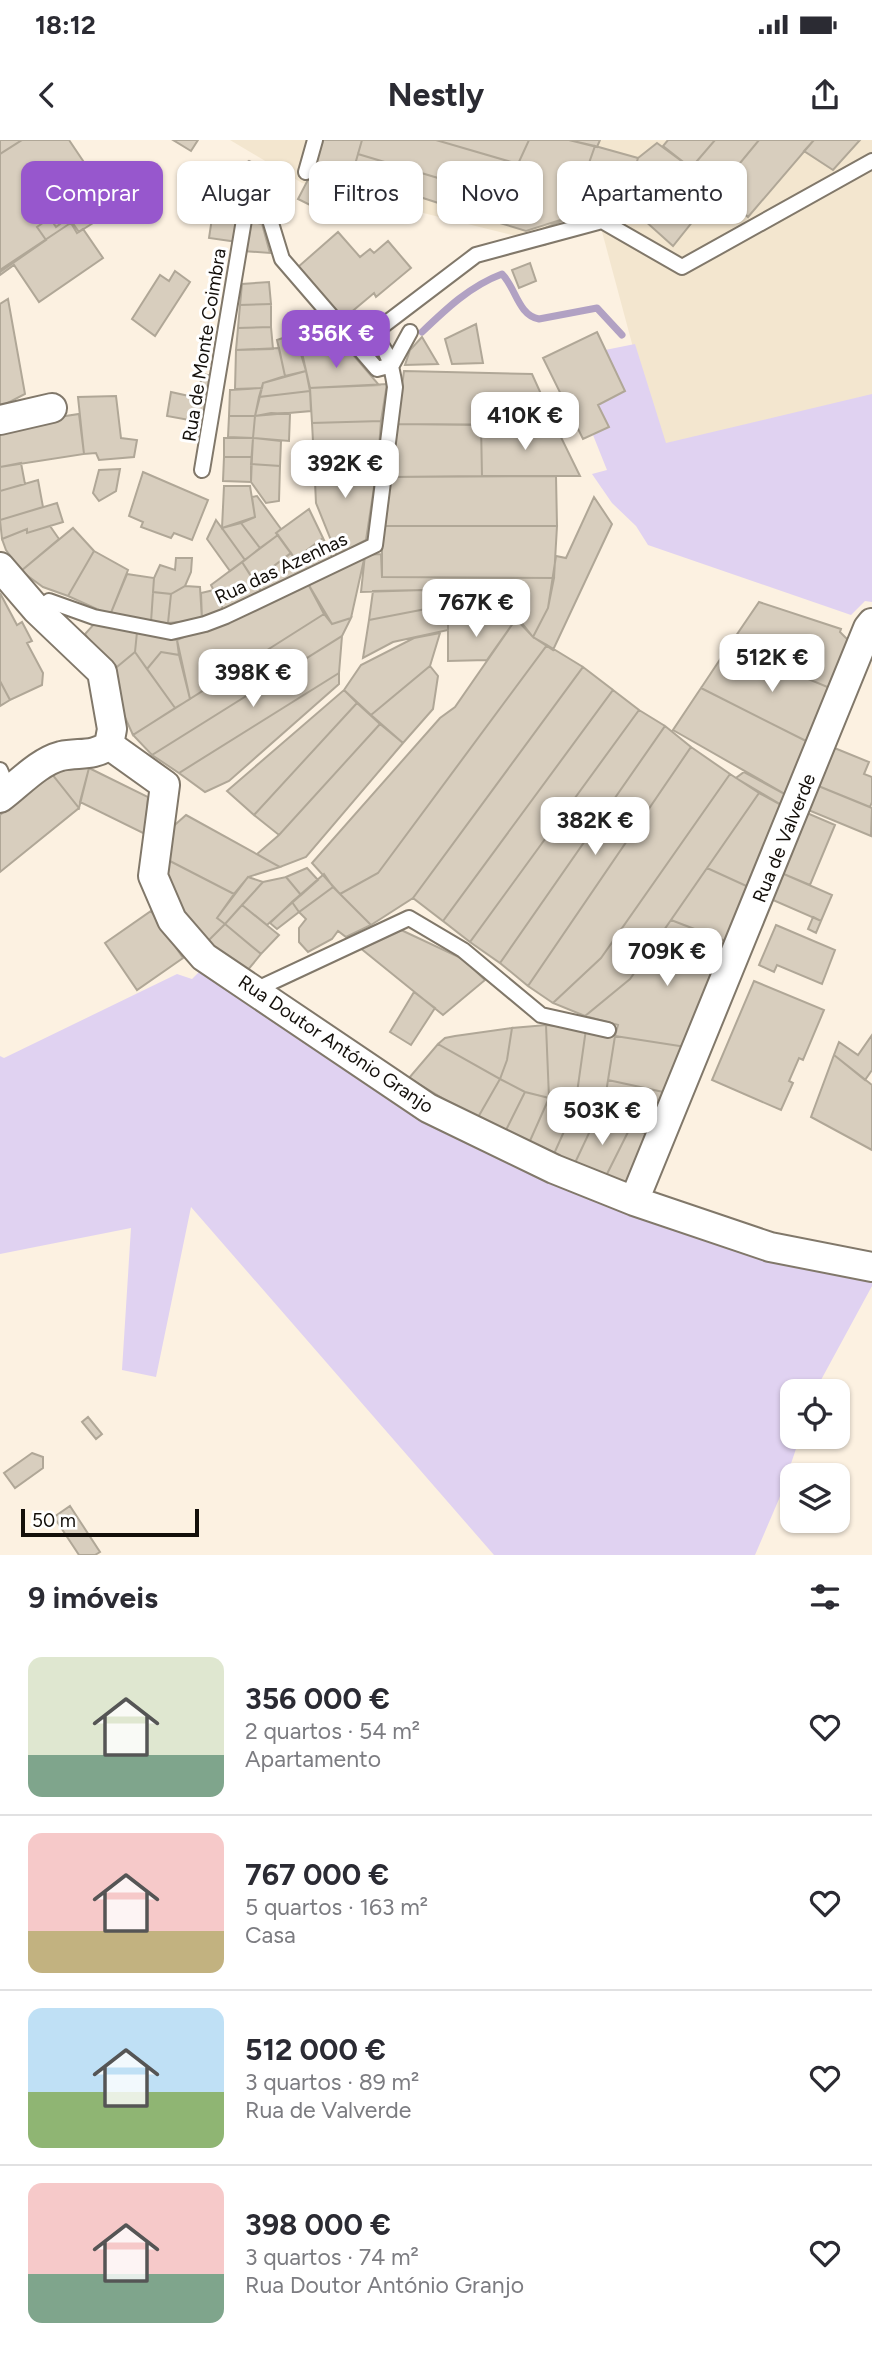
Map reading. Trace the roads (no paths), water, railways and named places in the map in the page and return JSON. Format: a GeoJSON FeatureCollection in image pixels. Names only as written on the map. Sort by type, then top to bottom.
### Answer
{"type":"FeatureCollection","features":[{"type":"Feature","properties":{"kind":"street"},"geometry":{"type":"LineString","coordinates":[[0,419],[52,408]]}},
{"type":"Feature","properties":{"kind":"street"},"geometry":{"type":"LineString","coordinates":[[0,568],[37,610],[102,672],[112,729],[109,744],[101,751],[60,757],[3,787]]}},
{"type":"Feature","properties":{"kind":"street","name":"Rua de Valverde"},"geometry":{"type":"LineString","coordinates":[[634,1201],[870,626]]}},
{"type":"Feature","properties":{"kind":"street","name":"Rua Doutor António Granjo"},"geometry":{"type":"LineString","coordinates":[[109,744],[166,785],[153,876],[172,920],[204,957],[428,1108],[554,1169],[634,1201],[770,1247],[872,1267]]}},
{"type":"Feature","properties":{"kind":"lane"},"geometry":{"type":"LineString","coordinates":[[306,172],[315,140]]}},
{"type":"Feature","properties":{"kind":"lane"},"geometry":{"type":"LineString","coordinates":[[392,365],[386,349],[372,334],[476,255],[601,221],[682,267],[872,161]]}},
{"type":"Feature","properties":{"kind":"lane","name":"Rua de Monte Coimbra"},"geometry":{"type":"LineString","coordinates":[[202,470],[246,208],[267,210],[282,259],[377,369],[392,365]]}},
{"type":"Feature","properties":{"kind":"lane"},"geometry":{"type":"LineString","coordinates":[[392,365],[411,332]]}},
{"type":"Feature","properties":{"kind":"lane","name":"Rua das Azenhas"},"geometry":{"type":"LineString","coordinates":[[37,610],[49,601],[108,620],[171,632],[205,624],[374,545],[395,387],[392,365]]}},
{"type":"Feature","properties":{"kind":"lane"},"geometry":{"type":"LineString","coordinates":[[256,990],[410,918],[463,950],[541,1015],[608,1030]]}},
{"type":"Feature","properties":{"kind":"waterway"},"geometry":{"type":"LineString","coordinates":[[422,332],[469,292],[502,274],[522,307],[532,316],[539,319],[597,308],[622,335]]}}]}
